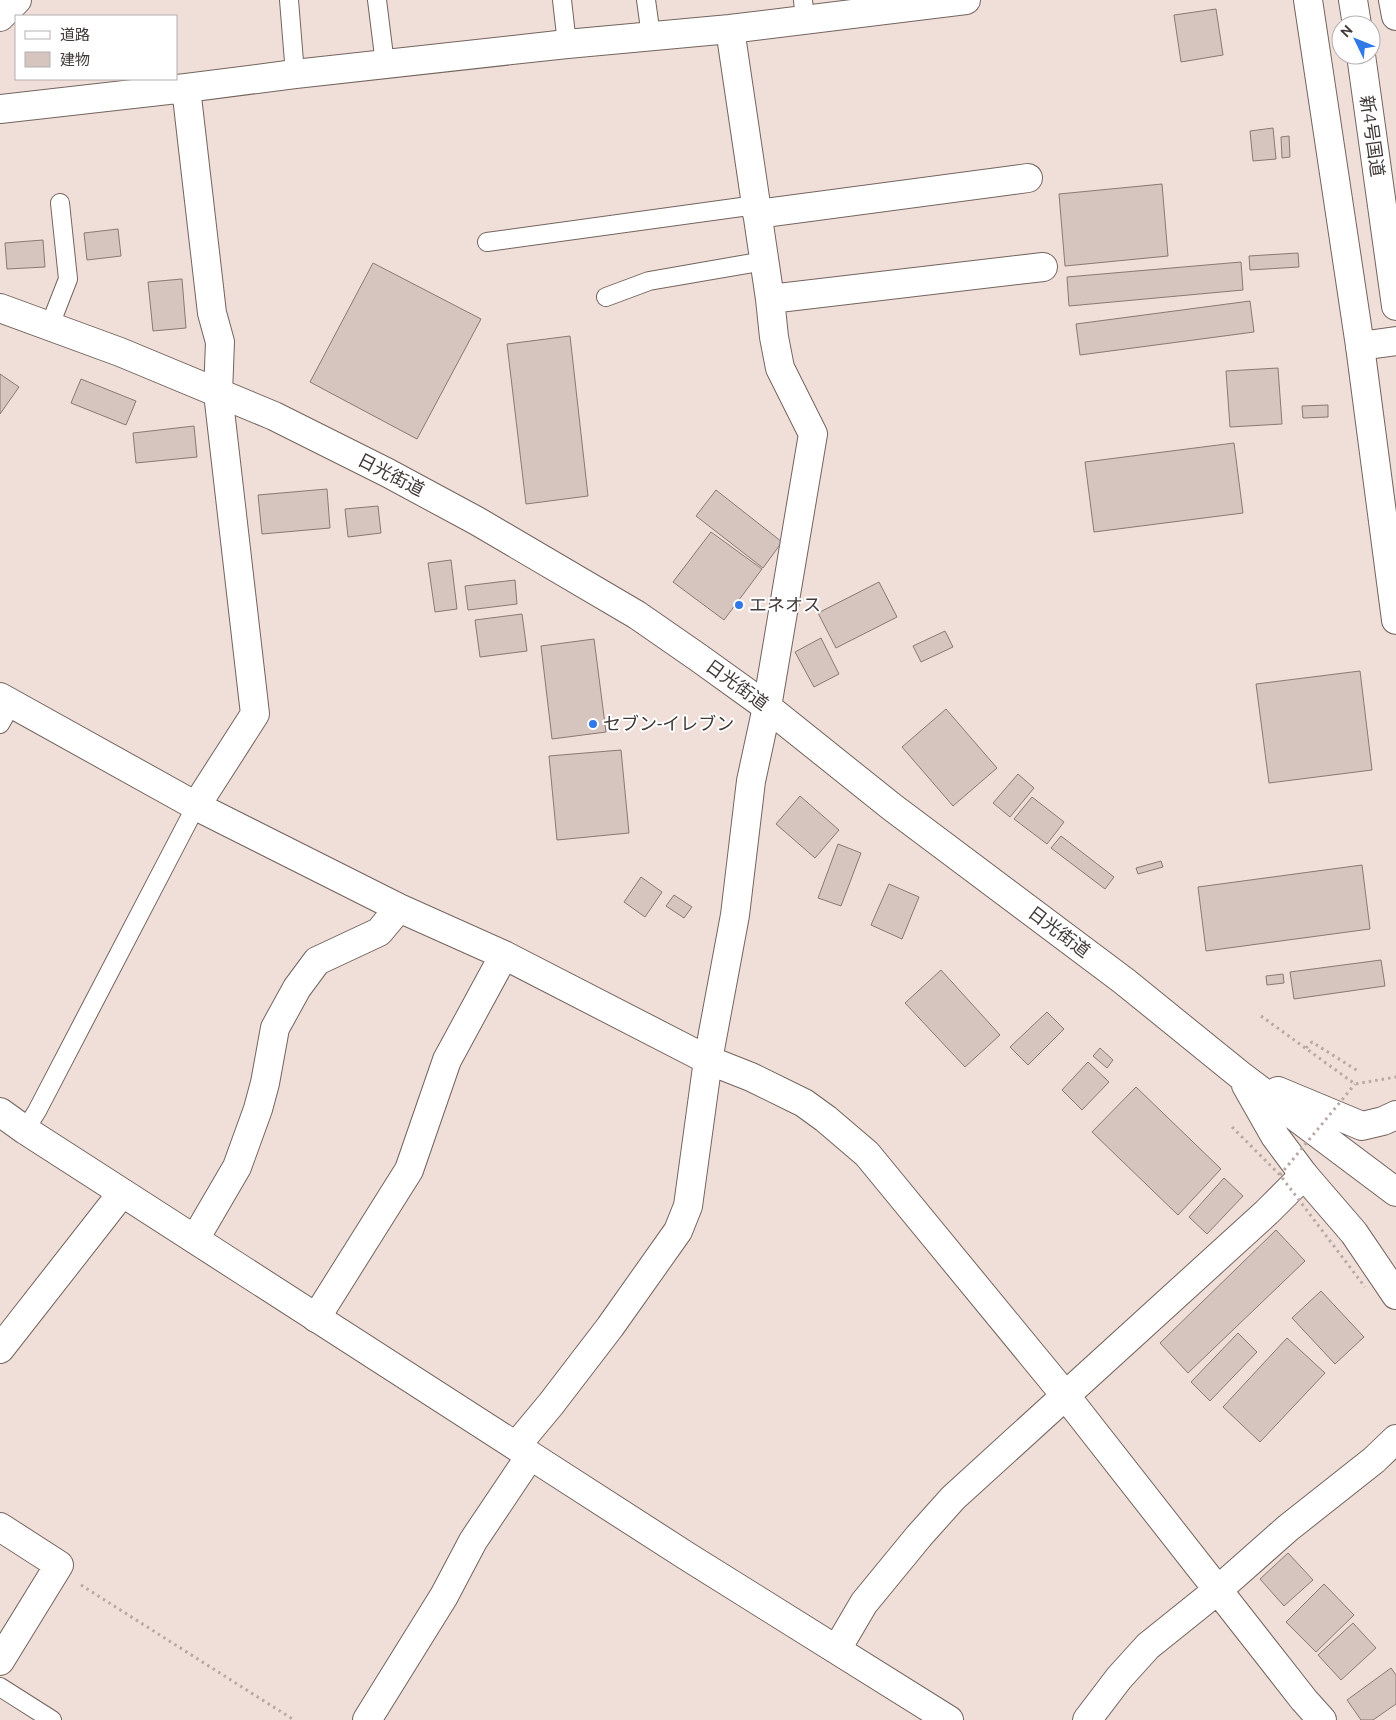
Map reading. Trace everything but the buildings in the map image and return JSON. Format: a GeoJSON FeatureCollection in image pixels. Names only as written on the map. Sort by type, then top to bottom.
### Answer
{"type":"FeatureCollection","features":[{"type":"Feature","properties":{"kind":"main road"},"geometry":{"type":"LineString","coordinates":[[0,17],[17,0]]}},
{"type":"Feature","properties":{"kind":"main road"},"geometry":{"type":"LineString","coordinates":[[0,109],[567,44],[730,29],[804,10],[966,0]]}},
{"type":"Feature","properties":{"kind":"main road"},"geometry":{"type":"LineString","coordinates":[[1308,0],[1360,346],[1396,620]]}},
{"type":"Feature","properties":{"kind":"main road"},"geometry":{"type":"LineString","coordinates":[[1353,0],[1355,15]]}},
{"type":"Feature","properties":{"kind":"main road"},"geometry":{"type":"LineString","coordinates":[[1394,0],[1396,16]]}},
{"type":"Feature","properties":{"kind":"main road"},"geometry":{"type":"LineString","coordinates":[[367,1720],[444,1596],[523,1451],[569,1381],[678,1231],[688,1206],[708,1060],[735,916],[751,781],[767,707],[812,434],[780,368],[730,29]]}},
{"type":"Feature","properties":{"kind":"main road","name":"新4号国道"},"geometry":{"type":"LineString","coordinates":[[1362,65],[1396,306]]}},
{"type":"Feature","properties":{"kind":"main road"},"geometry":{"type":"LineString","coordinates":[[186,88],[212,314],[220,342],[218,393],[254,714],[196,806]]}},
{"type":"Feature","properties":{"kind":"main road"},"geometry":{"type":"LineString","coordinates":[[757,210],[1028,178]]}},
{"type":"Feature","properties":{"kind":"main road"},"geometry":{"type":"LineString","coordinates":[[770,299],[1043,267]]}},
{"type":"Feature","properties":{"kind":"main road","name":"日光街道"},"geometry":{"type":"LineString","coordinates":[[0,308],[50,325],[274,416],[388,473],[485,526],[637,615],[767,707],[892,807],[1124,981],[1240,1075],[1396,1192]]}},
{"type":"Feature","properties":{"kind":"main road"},"geometry":{"type":"LineString","coordinates":[[1360,346],[1396,342]]}},
{"type":"Feature","properties":{"kind":"main road"},"geometry":{"type":"LineString","coordinates":[[4,708],[398,908],[504,955],[708,1060],[751,1077],[804,1103],[826,1119],[867,1154],[1065,1395],[1219,1589],[1304,1700],[1322,1720]]}},
{"type":"Feature","properties":{"kind":"main road"},"geometry":{"type":"LineString","coordinates":[[195,1239],[237,1167],[258,1109],[265,1083],[275,1028],[297,988],[317,961],[379,932],[398,908]]}},
{"type":"Feature","properties":{"kind":"main road"},"geometry":{"type":"LineString","coordinates":[[316,1318],[409,1170],[448,1060],[504,955]]}},
{"type":"Feature","properties":{"kind":"main road"},"geometry":{"type":"LineString","coordinates":[[1240,1075],[1362,1126],[1396,1116]]}},
{"type":"Feature","properties":{"kind":"main road"},"geometry":{"type":"LineString","coordinates":[[1240,1075],[1275,1136],[1292,1175],[1354,1233],[1396,1295]]}},
{"type":"Feature","properties":{"kind":"main road"},"geometry":{"type":"LineString","coordinates":[[0,1112],[122,1193],[684,1555],[949,1720]]}},
{"type":"Feature","properties":{"kind":"main road"},"geometry":{"type":"LineString","coordinates":[[837,1649],[864,1603],[953,1498],[1267,1212],[1292,1175]]}},
{"type":"Feature","properties":{"kind":"main road"},"geometry":{"type":"LineString","coordinates":[[0,1349],[122,1193]]}},
{"type":"Feature","properties":{"kind":"main road"},"geometry":{"type":"LineString","coordinates":[[1086,1720],[1119,1678],[1148,1646],[1219,1589],[1288,1528],[1374,1460],[1396,1439]]}},
{"type":"Feature","properties":{"kind":"main road"},"geometry":{"type":"LineString","coordinates":[[0,1527],[59,1565],[0,1661]]}},
{"type":"Feature","properties":{"kind":"lane"},"geometry":{"type":"LineString","coordinates":[[289,0],[295,74]]}},
{"type":"Feature","properties":{"kind":"lane"},"geometry":{"type":"LineString","coordinates":[[377,0],[385,64]]}},
{"type":"Feature","properties":{"kind":"lane"},"geometry":{"type":"LineString","coordinates":[[562,0],[567,44]]}},
{"type":"Feature","properties":{"kind":"lane"},"geometry":{"type":"LineString","coordinates":[[646,0],[651,36]]}},
{"type":"Feature","properties":{"kind":"lane"},"geometry":{"type":"LineString","coordinates":[[50,325],[68,279],[60,203]]}},
{"type":"Feature","properties":{"kind":"lane"},"geometry":{"type":"LineString","coordinates":[[487,242],[757,210]]}},
{"type":"Feature","properties":{"kind":"lane"},"geometry":{"type":"LineString","coordinates":[[606,297],[648,281],[764,261]]}},
{"type":"Feature","properties":{"kind":"lane"},"geometry":{"type":"LineString","coordinates":[[25,1130],[37,1111],[196,806]]}},
{"type":"Feature","properties":{"kind":"lane"},"geometry":{"type":"LineString","coordinates":[[0,1687],[52,1720]]}},
{"type":"Feature","properties":{"kind":"path"},"geometry":{"type":"LineString","coordinates":[[1261,1016],[1355,1084]]}},
{"type":"Feature","properties":{"kind":"path"},"geometry":{"type":"LineString","coordinates":[[1306,1048],[1312,1042],[1358,1070]]}},
{"type":"Feature","properties":{"kind":"path"},"geometry":{"type":"LineString","coordinates":[[1292,1175],[1355,1084],[1396,1077]]}},
{"type":"Feature","properties":{"kind":"path"},"geometry":{"type":"LineString","coordinates":[[1232,1127],[1292,1175],[1365,1287]]}},
{"type":"Feature","properties":{"kind":"path"},"geometry":{"type":"LineString","coordinates":[[59,1565],[70,1578],[294,1720]]}},
{"type":"Feature","properties":{"kind":"place","name":"エネオス"},"geometry":{"type":"Point","coordinates":[739,605]}},
{"type":"Feature","properties":{"kind":"place","name":"セブン-イレブン"},"geometry":{"type":"Point","coordinates":[593,724]}}]}
